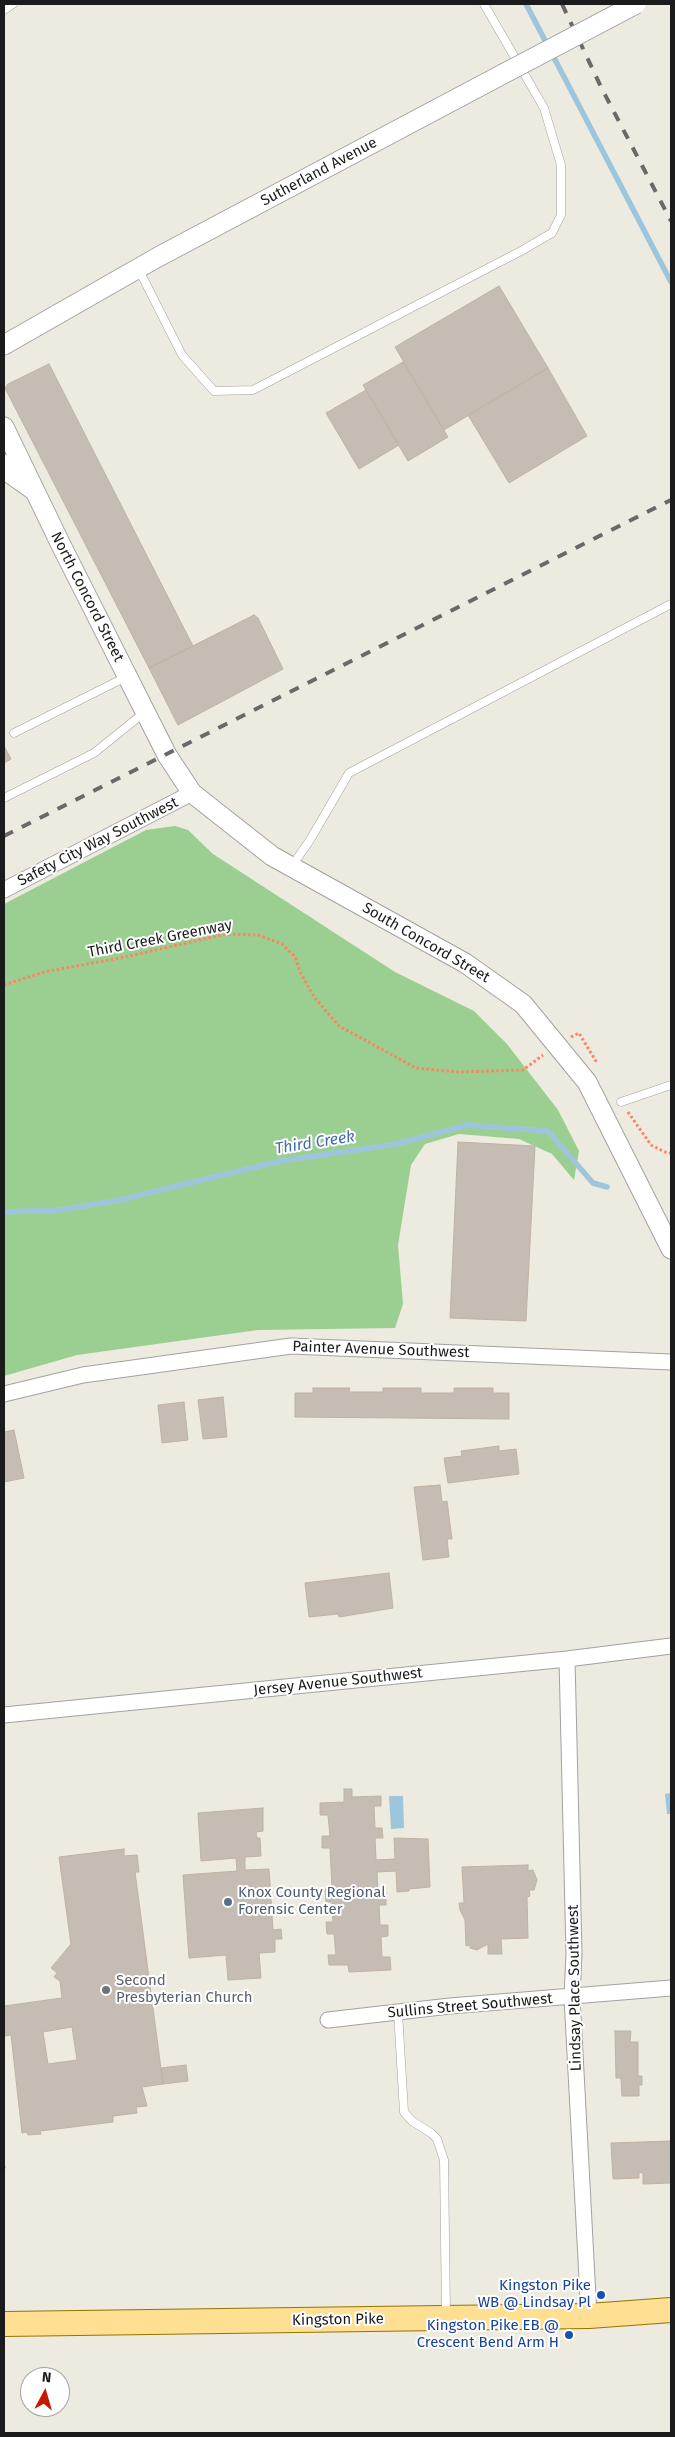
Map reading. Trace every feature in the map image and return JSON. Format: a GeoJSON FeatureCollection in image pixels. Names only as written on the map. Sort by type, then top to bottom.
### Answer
{"type":"FeatureCollection","features":[{"type":"Feature","properties":{"kind":"main road","name":"Kingston Pike"},"geometry":{"type":"LineString","coordinates":[[4,2324],[589,2316],[671,2310]]}},
{"type":"Feature","properties":{"kind":"street","name":"Sutherland Avenue"},"geometry":{"type":"LineString","coordinates":[[4,345],[138,268],[636,4]]}},
{"type":"Feature","properties":{"kind":"street","name":"North Concord Street"},"geometry":{"type":"LineString","coordinates":[[4,427],[34,491],[173,765]]}},
{"type":"Feature","properties":{"kind":"street"},"geometry":{"type":"LineString","coordinates":[[4,464],[8,472],[34,491]]}},
{"type":"Feature","properties":{"kind":"street","name":"South Concord Street"},"geometry":{"type":"LineString","coordinates":[[173,765],[192,794],[272,856],[465,962],[523,1004],[587,1082],[671,1249]]}},
{"type":"Feature","properties":{"kind":"street","name":"Safety City Way Southwest"},"geometry":{"type":"LineString","coordinates":[[4,890],[192,794]]}},
{"type":"Feature","properties":{"kind":"street","name":"Painter Avenue Southwest"},"geometry":{"type":"LineString","coordinates":[[4,1394],[83,1375],[291,1346],[671,1362]]}},
{"type":"Feature","properties":{"kind":"street","name":"Jersey Avenue Southwest"},"geometry":{"type":"LineString","coordinates":[[4,1715],[567,1659],[671,1646]]}},
{"type":"Feature","properties":{"kind":"street","name":"Lindsay Place Southwest"},"geometry":{"type":"LineString","coordinates":[[567,1659],[574,1954],[572,1997],[589,2316]]}},
{"type":"Feature","properties":{"kind":"street","name":"Sullins Street Southwest"},"geometry":{"type":"LineString","coordinates":[[328,2020],[671,1988]]}},
{"type":"Feature","properties":{"kind":"lane"},"geometry":{"type":"LineString","coordinates":[[4,10],[13,4]]}},
{"type":"Feature","properties":{"kind":"lane"},"geometry":{"type":"LineString","coordinates":[[138,268],[182,355],[214,392],[253,390],[521,251],[552,233],[561,215],[561,165],[544,108],[484,4]]}},
{"type":"Feature","properties":{"kind":"lane"},"geometry":{"type":"LineString","coordinates":[[291,867],[310,840],[349,773],[671,604]]}},
{"type":"Feature","properties":{"kind":"lane"},"geometry":{"type":"LineString","coordinates":[[14,733],[128,676]]}},
{"type":"Feature","properties":{"kind":"lane"},"geometry":{"type":"LineString","coordinates":[[4,798],[94,753],[145,712]]}},
{"type":"Feature","properties":{"kind":"lane"},"geometry":{"type":"LineString","coordinates":[[622,1102],[671,1085]]}},
{"type":"Feature","properties":{"kind":"lane"},"geometry":{"type":"LineString","coordinates":[[398,2012],[404,2112],[412,2121],[431,2132],[437,2139],[444,2160],[446,2318]]}},
{"type":"Feature","properties":{"kind":"path","name":"Third Creek Greenway"},"geometry":{"type":"LineString","coordinates":[[4,985],[44,972],[125,957],[226,934],[258,935],[282,944],[295,957],[300,972],[314,997],[339,1026],[416,1068],[458,1072],[523,1070],[557,1045],[578,1033],[602,1071]]}},
{"type":"Feature","properties":{"kind":"path"},"geometry":{"type":"LineString","coordinates":[[622,1102],[651,1145],[671,1153]]}},
{"type":"Feature","properties":{"kind":"path"},"geometry":{"type":"LineString","coordinates":[[4,2166],[4,2171]]}},
{"type":"Feature","properties":{"kind":"green space"},"geometry":{"type":"Polygon","coordinates":[[[175,826],[188,830],[213,854],[395,972],[474,1011],[507,1044],[558,1110],[579,1151],[574,1180],[552,1154],[519,1139],[459,1134],[425,1144],[411,1165],[398,1245],[403,1304],[395,1328],[258,1330],[77,1355],[4,1376],[4,904],[146,830],[175,826]]]}},
{"type":"Feature","properties":{"kind":"water"},"geometry":{"type":"Polygon","coordinates":[[[671,1793],[671,1814],[667,1814],[665,1794],[671,1793]]]}},
{"type":"Feature","properties":{"kind":"water"},"geometry":{"type":"Polygon","coordinates":[[[389,1796],[403,1796],[404,1828],[391,1829],[389,1796]]]}},
{"type":"Feature","properties":{"kind":"building"},"geometry":{"type":"Polygon","coordinates":[[[499,286],[548,368],[444,430],[395,347],[499,286]]]}},
{"type":"Feature","properties":{"kind":"building"},"geometry":{"type":"Polygon","coordinates":[[[403,362],[448,437],[408,461],[363,385],[403,362]]]}},
{"type":"Feature","properties":{"kind":"building"},"geometry":{"type":"Polygon","coordinates":[[[49,364],[193,646],[149,668],[5,388],[8,384],[49,364]]]}},
{"type":"Feature","properties":{"kind":"building"},"geometry":{"type":"Polygon","coordinates":[[[548,368],[587,436],[509,483],[468,415],[548,368]]]}},
{"type":"Feature","properties":{"kind":"building"},"geometry":{"type":"Polygon","coordinates":[[[366,390],[399,445],[359,469],[326,413],[366,390]]]}},
{"type":"Feature","properties":{"kind":"building"},"geometry":{"type":"Polygon","coordinates":[[[254,615],[258,618],[283,669],[178,725],[149,668],[254,615]]]}},
{"type":"Feature","properties":{"kind":"building"},"geometry":{"type":"Polygon","coordinates":[[[4,746],[11,759],[4,763],[4,746]]]}},
{"type":"Feature","properties":{"kind":"building"},"geometry":{"type":"Polygon","coordinates":[[[458,1142],[535,1146],[526,1321],[450,1318],[458,1142]]]}},
{"type":"Feature","properties":{"kind":"building"},"geometry":{"type":"Polygon","coordinates":[[[313,1388],[350,1388],[349,1392],[383,1392],[383,1388],[421,1388],[421,1393],[454,1393],[454,1388],[493,1388],[493,1393],[509,1393],[509,1419],[295,1417],[295,1393],[313,1393],[313,1388]]]}},
{"type":"Feature","properties":{"kind":"building"},"geometry":{"type":"Polygon","coordinates":[[[223,1397],[227,1437],[203,1439],[198,1400],[223,1397]]]}},
{"type":"Feature","properties":{"kind":"building"},"geometry":{"type":"Polygon","coordinates":[[[184,1402],[188,1440],[162,1443],[158,1405],[184,1402]]]}},
{"type":"Feature","properties":{"kind":"building"},"geometry":{"type":"Polygon","coordinates":[[[14,1430],[24,1478],[4,1482],[4,1432],[14,1430]]]}},
{"type":"Feature","properties":{"kind":"building"},"geometry":{"type":"Polygon","coordinates":[[[499,1446],[499,1451],[516,1449],[519,1474],[448,1483],[444,1458],[462,1456],[461,1451],[499,1446]]]}},
{"type":"Feature","properties":{"kind":"building"},"geometry":{"type":"Polygon","coordinates":[[[440,1485],[442,1502],[447,1501],[452,1539],[447,1539],[449,1557],[423,1560],[414,1487],[440,1485]]]}},
{"type":"Feature","properties":{"kind":"building"},"geometry":{"type":"Polygon","coordinates":[[[389,1573],[393,1608],[339,1617],[338,1614],[309,1617],[305,1583],[389,1573]]]}},
{"type":"Feature","properties":{"kind":"building"},"geometry":{"type":"Polygon","coordinates":[[[344,1789],[352,1789],[352,1797],[381,1796],[381,1806],[374,1806],[375,1828],[382,1828],[383,1838],[375,1838],[376,1860],[395,1859],[394,1838],[428,1839],[430,1887],[397,1892],[396,1871],[377,1872],[378,1893],[386,1893],[386,1905],[379,1905],[380,1925],[388,1925],[388,1936],[381,1937],[382,1957],[390,1957],[391,1970],[349,1972],[348,1965],[329,1965],[328,1955],[336,1955],[334,1934],[327,1934],[326,1922],[333,1922],[332,1902],[326,1902],[325,1889],[332,1889],[330,1848],[322,1848],[322,1836],[330,1836],[328,1815],[320,1815],[320,1803],[344,1802],[344,1789]]]}},
{"type":"Feature","properties":{"kind":"building","name":"Knox County Regional Forensic Center"},"geometry":{"type":"Polygon","coordinates":[[[263,1808],[263,1831],[256,1832],[257,1838],[260,1838],[261,1856],[245,1857],[245,1870],[269,1869],[273,1930],[281,1929],[282,1939],[275,1939],[275,1952],[259,1953],[261,1978],[228,1980],[226,1955],[189,1958],[183,1875],[237,1871],[236,1858],[201,1861],[198,1813],[263,1808]]]}},
{"type":"Feature","properties":{"kind":"building","name":"Second Presbyterian Church"},"geometry":{"type":"Polygon","coordinates":[[[124,1849],[124,1856],[137,1855],[139,1872],[135,1872],[163,2084],[142,2087],[147,2106],[136,2107],[137,2113],[113,2116],[113,2122],[40,2131],[41,2134],[28,2135],[27,2132],[22,2133],[11,2035],[4,2036],[4,2006],[62,1998],[60,1981],[54,1977],[57,1973],[51,1968],[71,1944],[59,1857],[124,1849]],[[72,2027],[43,2032],[48,2064],[77,2060],[72,2027]]]}},
{"type":"Feature","properties":{"kind":"building"},"geometry":{"type":"Polygon","coordinates":[[[528,1865],[528,1871],[533,1870],[537,1880],[534,1890],[529,1890],[530,1896],[527,1897],[528,1938],[501,1939],[502,1954],[488,1954],[488,1944],[477,1950],[470,1948],[470,1945],[466,1946],[465,1920],[459,1903],[464,1903],[462,1867],[528,1865]]]}},
{"type":"Feature","properties":{"kind":"building"},"geometry":{"type":"Polygon","coordinates":[[[615,2031],[631,2031],[630,2042],[638,2042],[638,2076],[642,2076],[642,2085],[639,2085],[639,2096],[622,2096],[621,2078],[616,2078],[615,2031]]]}},
{"type":"Feature","properties":{"kind":"building"},"geometry":{"type":"Polygon","coordinates":[[[186,2065],[188,2081],[163,2084],[161,2068],[186,2065]]]}},
{"type":"Feature","properties":{"kind":"building"},"geometry":{"type":"Polygon","coordinates":[[[670,2141],[671,2183],[643,2184],[643,2173],[639,2172],[639,2178],[613,2179],[611,2143],[670,2141]]]}},
{"type":"Feature","properties":{"kind":"waterway"},"geometry":{"type":"LineString","coordinates":[[526,4],[671,282]]}},
{"type":"Feature","properties":{"kind":"waterway","name":"Third Creek"},"geometry":{"type":"LineString","coordinates":[[4,1212],[59,1210],[120,1200],[280,1161],[397,1144],[467,1125],[548,1131],[593,1183],[607,1187]]}},
{"type":"Feature","properties":{"kind":"railway"},"geometry":{"type":"LineString","coordinates":[[562,4],[601,87],[671,221]]}},
{"type":"Feature","properties":{"kind":"railway"},"geometry":{"type":"LineString","coordinates":[[4,836],[671,500]]}},
{"type":"Feature","properties":{"kind":"place","name":"Knox County Regional Forensic Center"},"geometry":{"type":"Point","coordinates":[228,1902]}},
{"type":"Feature","properties":{"kind":"place","name":"Second Presbyterian Church"},"geometry":{"type":"Point","coordinates":[106,1990]}},
{"type":"Feature","properties":{"kind":"place","name":"Kingston Pike WB @ Lindsay Pl"},"geometry":{"type":"Point","coordinates":[601,2295]}},
{"type":"Feature","properties":{"kind":"place","name":"Kingston Pike EB @ Crescent Bend Arm H"},"geometry":{"type":"Point","coordinates":[569,2335]}}]}
